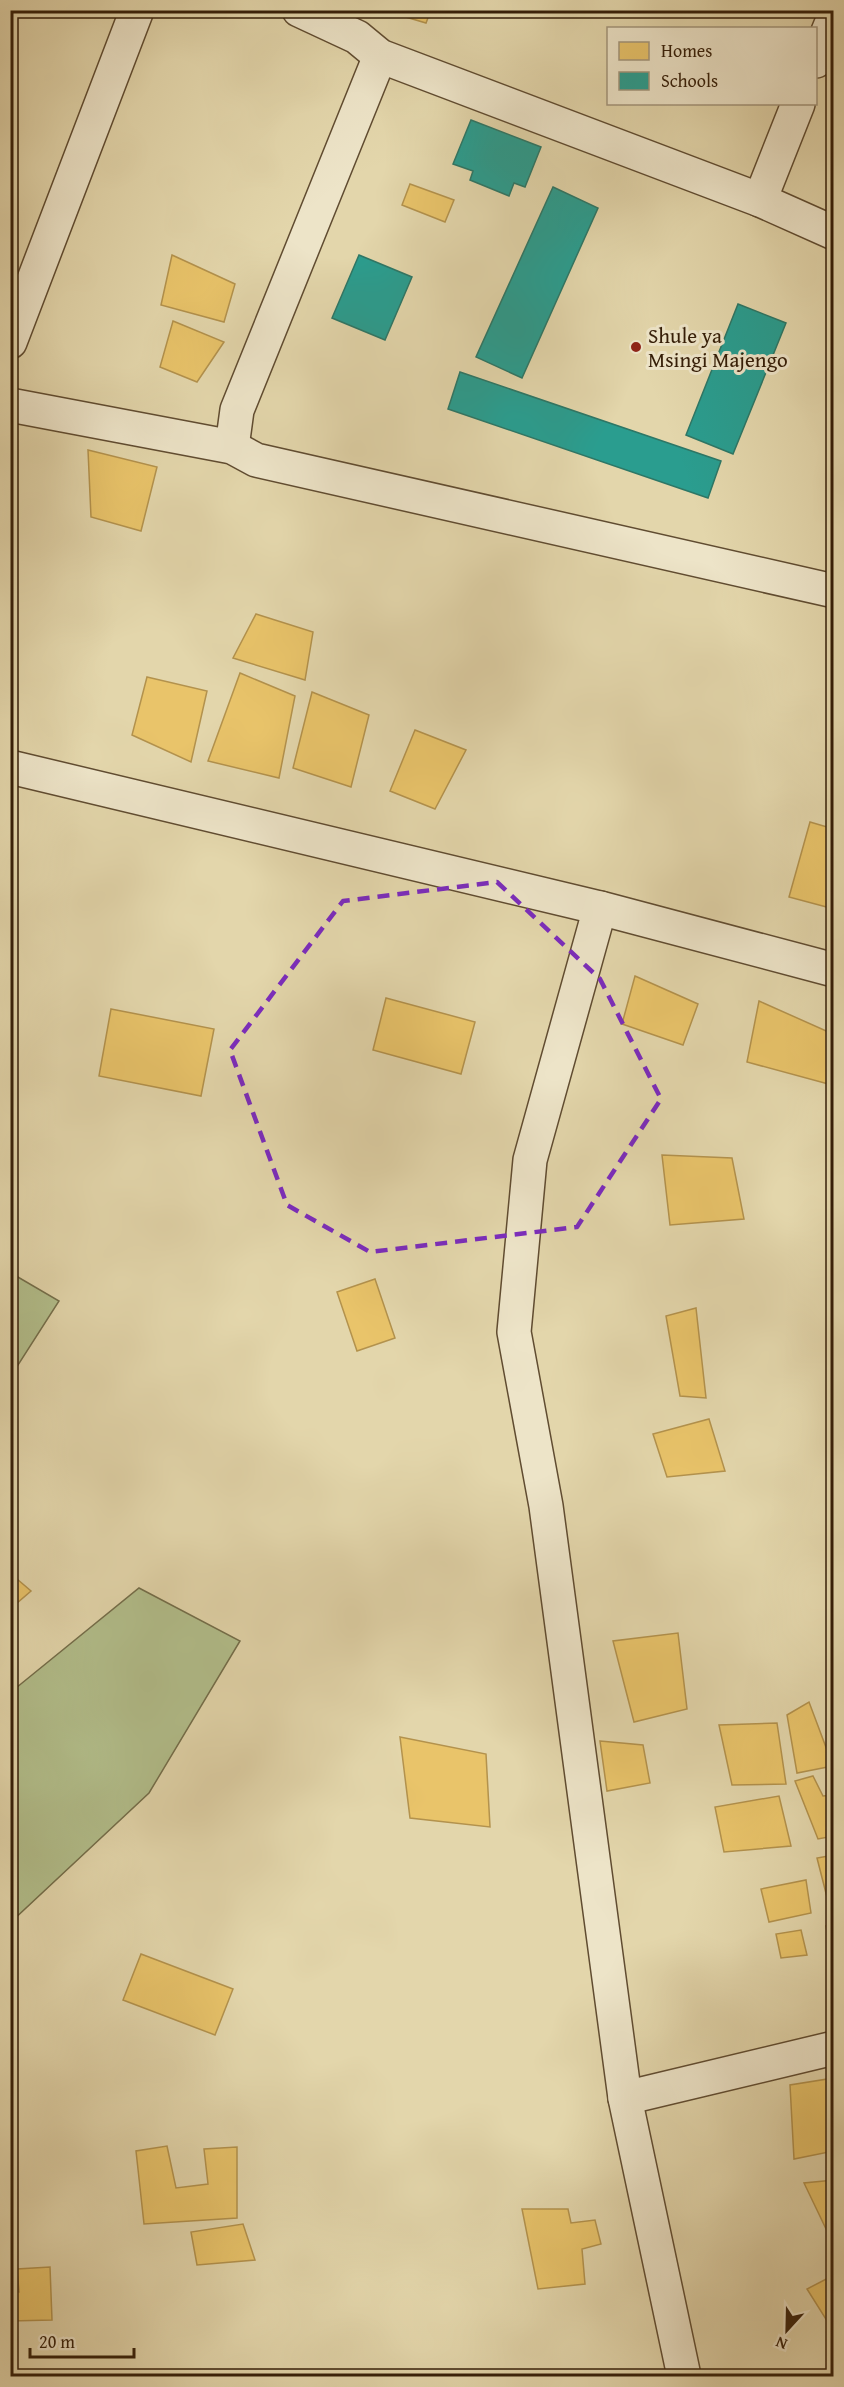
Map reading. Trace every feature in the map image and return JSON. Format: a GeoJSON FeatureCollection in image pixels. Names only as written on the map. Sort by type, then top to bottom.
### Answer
{"type":"FeatureCollection","features":[{"type":"Feature","properties":{"kind":"street"},"geometry":{"type":"LineString","coordinates":[[10,342],[137,10]]}},
{"type":"Feature","properties":{"kind":"street"},"geometry":{"type":"LineString","coordinates":[[299,10],[357,37],[380,56],[760,200],[834,233]]}},
{"type":"Feature","properties":{"kind":"street"},"geometry":{"type":"LineString","coordinates":[[817,59],[834,17]]}},
{"type":"Feature","properties":{"kind":"street"},"geometry":{"type":"LineString","coordinates":[[232,447],[237,410],[380,56]]}},
{"type":"Feature","properties":{"kind":"street"},"geometry":{"type":"LineString","coordinates":[[760,200],[798,105]]}},
{"type":"Feature","properties":{"kind":"street"},"geometry":{"type":"LineString","coordinates":[[10,405],[232,447],[256,460],[834,591]]}},
{"type":"Feature","properties":{"kind":"street"},"geometry":{"type":"LineString","coordinates":[[10,767],[600,908],[834,970]]}},
{"type":"Feature","properties":{"kind":"street"},"geometry":{"type":"LineString","coordinates":[[600,908],[530,1160],[514,1332],[546,1506],[625,2098],[684,2376]]}},
{"type":"Feature","properties":{"kind":"street"},"geometry":{"type":"LineString","coordinates":[[625,2098],[834,2048]]}},
{"type":"Feature","properties":{"kind":"highlighted area"},"geometry":{"type":"Polygon","coordinates":[[[497,882],[600,979],[661,1099],[577,1227],[370,1252],[287,1205],[230,1050],[343,901],[497,882]]]}},
{"type":"Feature","properties":{"kind":"green space"},"geometry":{"type":"Polygon","coordinates":[[[11,1273],[59,1301],[11,1376],[11,1273]]]}},
{"type":"Feature","properties":{"kind":"green space"},"geometry":{"type":"Polygon","coordinates":[[[139,1588],[240,1641],[149,1793],[11,1922],[11,1692],[139,1588]]]}},
{"type":"Feature","properties":{"kind":"building: Homes"},"geometry":{"type":"Polygon","coordinates":[[[382,10],[431,10],[426,23],[382,10]]]}},
{"type":"Feature","properties":{"kind":"building: Homes"},"geometry":{"type":"Polygon","coordinates":[[[757,10],[779,10],[777,16],[757,10]]]}},
{"type":"Feature","properties":{"kind":"building: Homes"},"geometry":{"type":"Polygon","coordinates":[[[410,184],[454,200],[445,222],[402,205],[410,184]]]}},
{"type":"Feature","properties":{"kind":"building: Homes"},"geometry":{"type":"Polygon","coordinates":[[[172,255],[235,284],[224,322],[161,305],[172,255]]]}},
{"type":"Feature","properties":{"kind":"building: Homes"},"geometry":{"type":"Polygon","coordinates":[[[173,321],[224,342],[197,382],[160,367],[173,321]]]}},
{"type":"Feature","properties":{"kind":"building: Homes"},"geometry":{"type":"Polygon","coordinates":[[[88,450],[157,467],[141,531],[91,517],[88,450]]]}},
{"type":"Feature","properties":{"kind":"building: Homes"},"geometry":{"type":"Polygon","coordinates":[[[256,614],[313,632],[305,680],[233,658],[256,614]]]}},
{"type":"Feature","properties":{"kind":"building: Homes"},"geometry":{"type":"Polygon","coordinates":[[[240,673],[295,696],[279,778],[208,761],[240,673]]]}},
{"type":"Feature","properties":{"kind":"building: Homes"},"geometry":{"type":"Polygon","coordinates":[[[147,677],[207,691],[191,762],[132,735],[147,677]]]}},
{"type":"Feature","properties":{"kind":"building: Homes"},"geometry":{"type":"Polygon","coordinates":[[[312,692],[369,715],[351,787],[293,768],[312,692]]]}},
{"type":"Feature","properties":{"kind":"building: Homes"},"geometry":{"type":"Polygon","coordinates":[[[415,730],[466,750],[435,809],[390,791],[415,730]]]}},
{"type":"Feature","properties":{"kind":"building: Homes"},"geometry":{"type":"Polygon","coordinates":[[[810,822],[834,829],[834,909],[789,897],[810,822]]]}},
{"type":"Feature","properties":{"kind":"building: Homes"},"geometry":{"type":"Polygon","coordinates":[[[635,976],[698,1004],[683,1045],[622,1024],[635,976]]]}},
{"type":"Feature","properties":{"kind":"building: Homes"},"geometry":{"type":"Polygon","coordinates":[[[386,998],[475,1022],[461,1074],[373,1050],[386,998]]]}},
{"type":"Feature","properties":{"kind":"building: Homes"},"geometry":{"type":"Polygon","coordinates":[[[759,1001],[833,1034],[832,1085],[747,1062],[759,1001]]]}},
{"type":"Feature","properties":{"kind":"building: Homes"},"geometry":{"type":"Polygon","coordinates":[[[111,1009],[214,1029],[201,1096],[99,1076],[111,1009]]]}},
{"type":"Feature","properties":{"kind":"building: Homes"},"geometry":{"type":"Polygon","coordinates":[[[662,1155],[732,1158],[744,1219],[670,1225],[662,1155]]]}},
{"type":"Feature","properties":{"kind":"building: Homes"},"geometry":{"type":"Polygon","coordinates":[[[375,1279],[395,1338],[357,1351],[337,1292],[375,1279]]]}},
{"type":"Feature","properties":{"kind":"building: Homes"},"geometry":{"type":"Polygon","coordinates":[[[696,1308],[706,1398],[680,1396],[666,1316],[696,1308]]]}},
{"type":"Feature","properties":{"kind":"building: Homes"},"geometry":{"type":"Polygon","coordinates":[[[709,1419],[725,1471],[667,1477],[653,1434],[709,1419]]]}},
{"type":"Feature","properties":{"kind":"building: Homes"},"geometry":{"type":"Polygon","coordinates":[[[10,1573],[31,1591],[10,1609],[10,1573]]]}},
{"type":"Feature","properties":{"kind":"building: Homes"},"geometry":{"type":"Polygon","coordinates":[[[678,1633],[687,1709],[634,1722],[613,1641],[678,1633]]]}},
{"type":"Feature","properties":{"kind":"building: Homes"},"geometry":{"type":"Polygon","coordinates":[[[809,1702],[833,1766],[797,1773],[787,1715],[809,1702]]]}},
{"type":"Feature","properties":{"kind":"building: Homes"},"geometry":{"type":"Polygon","coordinates":[[[777,1723],[786,1784],[732,1785],[719,1725],[777,1723]]]}},
{"type":"Feature","properties":{"kind":"building: Homes"},"geometry":{"type":"Polygon","coordinates":[[[400,1737],[486,1754],[490,1827],[410,1818],[400,1737]]]}},
{"type":"Feature","properties":{"kind":"building: Homes"},"geometry":{"type":"Polygon","coordinates":[[[600,1741],[643,1745],[650,1783],[607,1791],[600,1741]]]}},
{"type":"Feature","properties":{"kind":"building: Homes"},"geometry":{"type":"Polygon","coordinates":[[[813,1776],[823,1796],[834,1795],[834,1836],[818,1839],[795,1781],[813,1776]]]}},
{"type":"Feature","properties":{"kind":"building: Homes"},"geometry":{"type":"Polygon","coordinates":[[[779,1796],[791,1846],[724,1852],[715,1807],[779,1796]]]}},
{"type":"Feature","properties":{"kind":"building: Homes"},"geometry":{"type":"Polygon","coordinates":[[[834,1855],[834,1909],[830,1909],[817,1858],[834,1855]]]}},
{"type":"Feature","properties":{"kind":"building: Homes"},"geometry":{"type":"Polygon","coordinates":[[[806,1880],[811,1913],[769,1922],[761,1889],[806,1880]]]}},
{"type":"Feature","properties":{"kind":"building: Homes"},"geometry":{"type":"Polygon","coordinates":[[[834,1925],[834,1962],[832,1962],[826,1926],[834,1925]]]}},
{"type":"Feature","properties":{"kind":"building: Homes"},"geometry":{"type":"Polygon","coordinates":[[[801,1930],[807,1955],[781,1958],[776,1934],[801,1930]]]}},
{"type":"Feature","properties":{"kind":"building: Homes"},"geometry":{"type":"Polygon","coordinates":[[[141,1954],[233,1989],[215,2035],[123,2000],[141,1954]]]}},
{"type":"Feature","properties":{"kind":"building: Homes"},"geometry":{"type":"Polygon","coordinates":[[[834,2078],[834,2151],[794,2159],[790,2085],[834,2078]]]}},
{"type":"Feature","properties":{"kind":"building: Homes"},"geometry":{"type":"Polygon","coordinates":[[[167,2146],[176,2188],[208,2184],[204,2149],[237,2147],[237,2218],[144,2224],[136,2151],[167,2146]]]}},
{"type":"Feature","properties":{"kind":"building: Homes"},"geometry":{"type":"Polygon","coordinates":[[[834,2180],[834,2233],[828,2233],[804,2183],[834,2180]]]}},
{"type":"Feature","properties":{"kind":"building: Homes"},"geometry":{"type":"Polygon","coordinates":[[[522,2209],[568,2209],[571,2223],[595,2220],[601,2244],[582,2249],[585,2284],[538,2289],[522,2209]]]}},
{"type":"Feature","properties":{"kind":"building: Homes"},"geometry":{"type":"Polygon","coordinates":[[[243,2224],[255,2260],[197,2265],[191,2232],[243,2224]]]}},
{"type":"Feature","properties":{"kind":"building: Homes"},"geometry":{"type":"Polygon","coordinates":[[[50,2267],[52,2320],[10,2321],[10,2291],[19,2292],[17,2269],[50,2267]]]}},
{"type":"Feature","properties":{"kind":"building: Homes"},"geometry":{"type":"Polygon","coordinates":[[[834,2275],[834,2332],[807,2289],[834,2275]]]}},
{"type":"Feature","properties":{"kind":"building: Schools"},"geometry":{"type":"Polygon","coordinates":[[[471,120],[541,147],[525,187],[514,183],[509,196],[470,180],[473,171],[453,164],[471,120]]]}},
{"type":"Feature","properties":{"kind":"building: Schools"},"geometry":{"type":"Polygon","coordinates":[[[553,187],[598,208],[522,378],[476,357],[553,187]]]}},
{"type":"Feature","properties":{"kind":"building: Schools"},"geometry":{"type":"Polygon","coordinates":[[[359,255],[412,277],[385,340],[332,318],[359,255]]]}},
{"type":"Feature","properties":{"kind":"building: Schools"},"geometry":{"type":"Polygon","coordinates":[[[738,304],[786,323],[733,454],[686,435],[738,304]]]}},
{"type":"Feature","properties":{"kind":"building: Schools"},"geometry":{"type":"Polygon","coordinates":[[[460,372],[721,461],[708,498],[448,409],[460,372]]]}},
{"type":"Feature","properties":{"kind":"place","name":"Shule ya Msingi Majengo"},"geometry":{"type":"Point","coordinates":[636,347]}}]}
